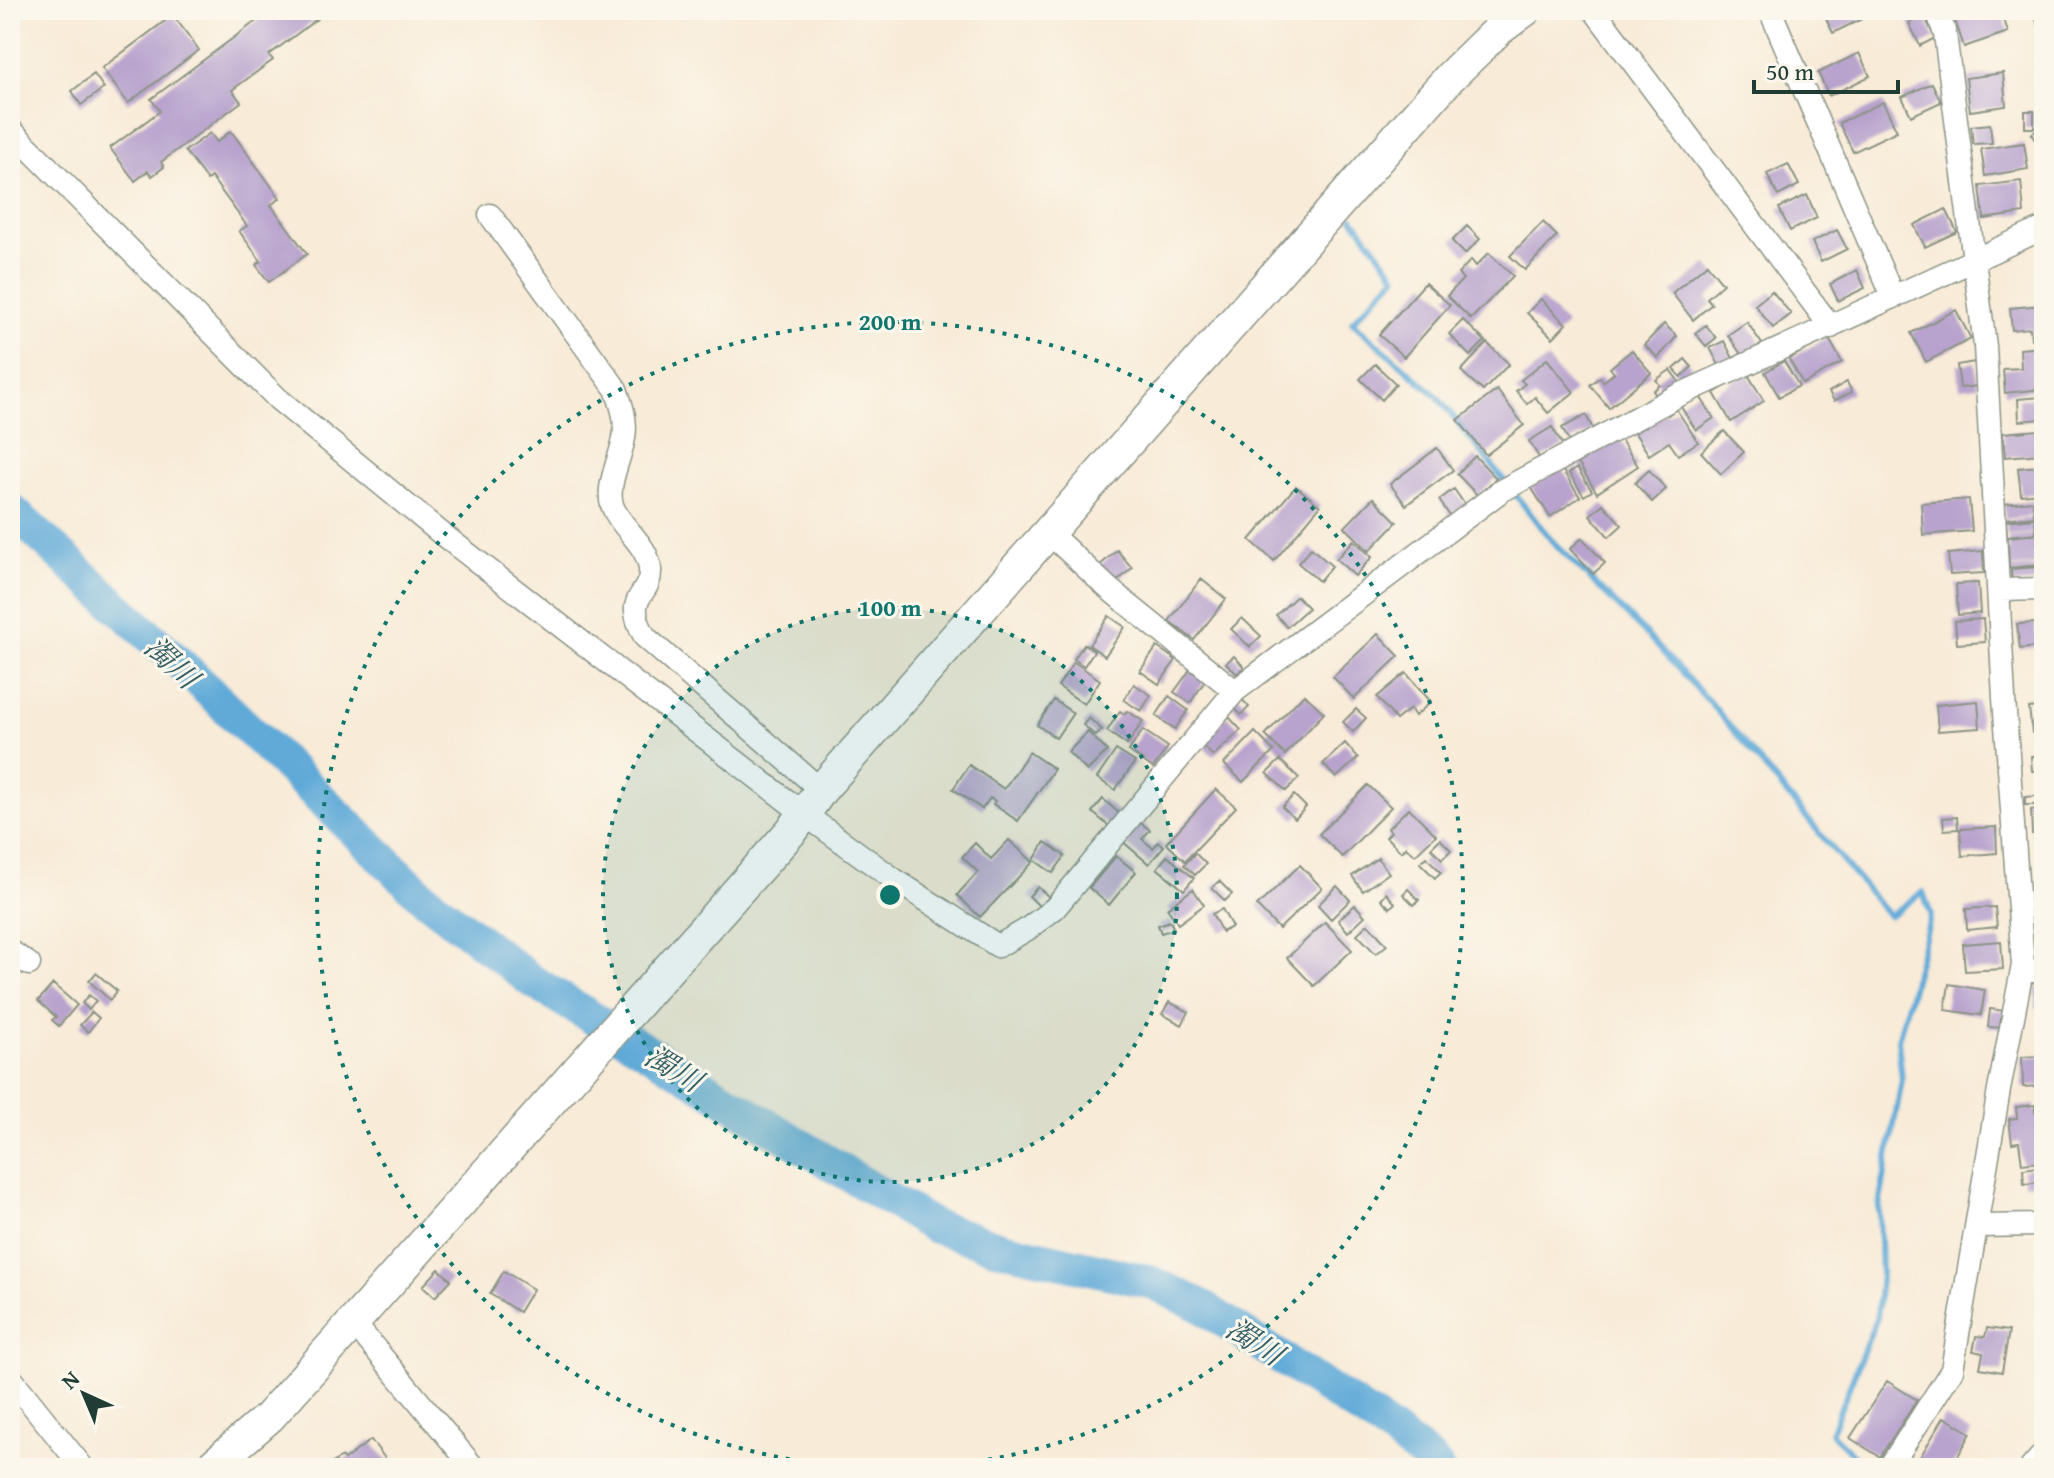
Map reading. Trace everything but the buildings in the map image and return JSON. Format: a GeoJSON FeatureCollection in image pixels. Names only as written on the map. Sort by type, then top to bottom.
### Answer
{"type":"FeatureCollection","features":[{"type":"Feature","properties":{"kind":"street"},"geometry":{"type":"LineString","coordinates":[[210,1468],[269,1417],[1450,77],[1498,30],[1525,10]]}},
{"type":"Feature","properties":{"kind":"street"},"geometry":{"type":"LineString","coordinates":[[1594,10],[1831,327]]}},
{"type":"Feature","properties":{"kind":"street"},"geometry":{"type":"LineString","coordinates":[[1889,1468],[1952,1370],[1999,1090],[2033,971],[1999,590],[1985,346],[1945,34],[1937,10]]}},
{"type":"Feature","properties":{"kind":"street"},"geometry":{"type":"LineString","coordinates":[[1777,12],[1893,297]]}},
{"type":"Feature","properties":{"kind":"street"},"geometry":{"type":"LineString","coordinates":[[10,129],[278,399],[442,534],[895,880],[998,946],[1055,908],[1235,691],[1501,491],[1677,396],[2044,228]]}},
{"type":"Feature","properties":{"kind":"street"},"geometry":{"type":"LineString","coordinates":[[490,215],[616,389],[625,415],[625,436],[611,502],[619,519],[649,561],[650,576],[637,600],[635,619],[645,637],[806,811]]}},
{"type":"Feature","properties":{"kind":"street"},"geometry":{"type":"LineString","coordinates":[[1048,532],[1109,589],[1235,691]]}},
{"type":"Feature","properties":{"kind":"street"},"geometry":{"type":"LineString","coordinates":[[1999,590],[2044,589]]}},
{"type":"Feature","properties":{"kind":"street"},"geometry":{"type":"LineString","coordinates":[[10,951],[29,964]]}},
{"type":"Feature","properties":{"kind":"street"},"geometry":{"type":"LineString","coordinates":[[1977,1226],[2044,1225]]}},
{"type":"Feature","properties":{"kind":"street"},"geometry":{"type":"LineString","coordinates":[[353,1322],[474,1468]]}},
{"type":"Feature","properties":{"kind":"street"},"geometry":{"type":"LineString","coordinates":[[10,1377],[83,1468]]}},
{"type":"Feature","properties":{"kind":"street"},"geometry":{"type":"LineString","coordinates":[[2031,1468],[2044,1453]]}},
{"type":"Feature","properties":{"kind":"waterway"},"geometry":{"type":"LineString","coordinates":[[1353,218],[1396,276],[1352,322],[1437,396],[1552,541],[1713,706],[1889,916],[1923,892],[1931,915],[1898,1040],[1902,1080],[1879,1207],[1881,1275],[1877,1317],[1831,1433],[1866,1468]]}},
{"type":"Feature","properties":{"kind":"waterway","name":"濁川"},"geometry":{"type":"LineString","coordinates":[[10,509],[187,670],[421,895],[532,981],[933,1226],[1001,1248],[1150,1282],[1200,1305],[1377,1421],[1437,1468]]}}]}
